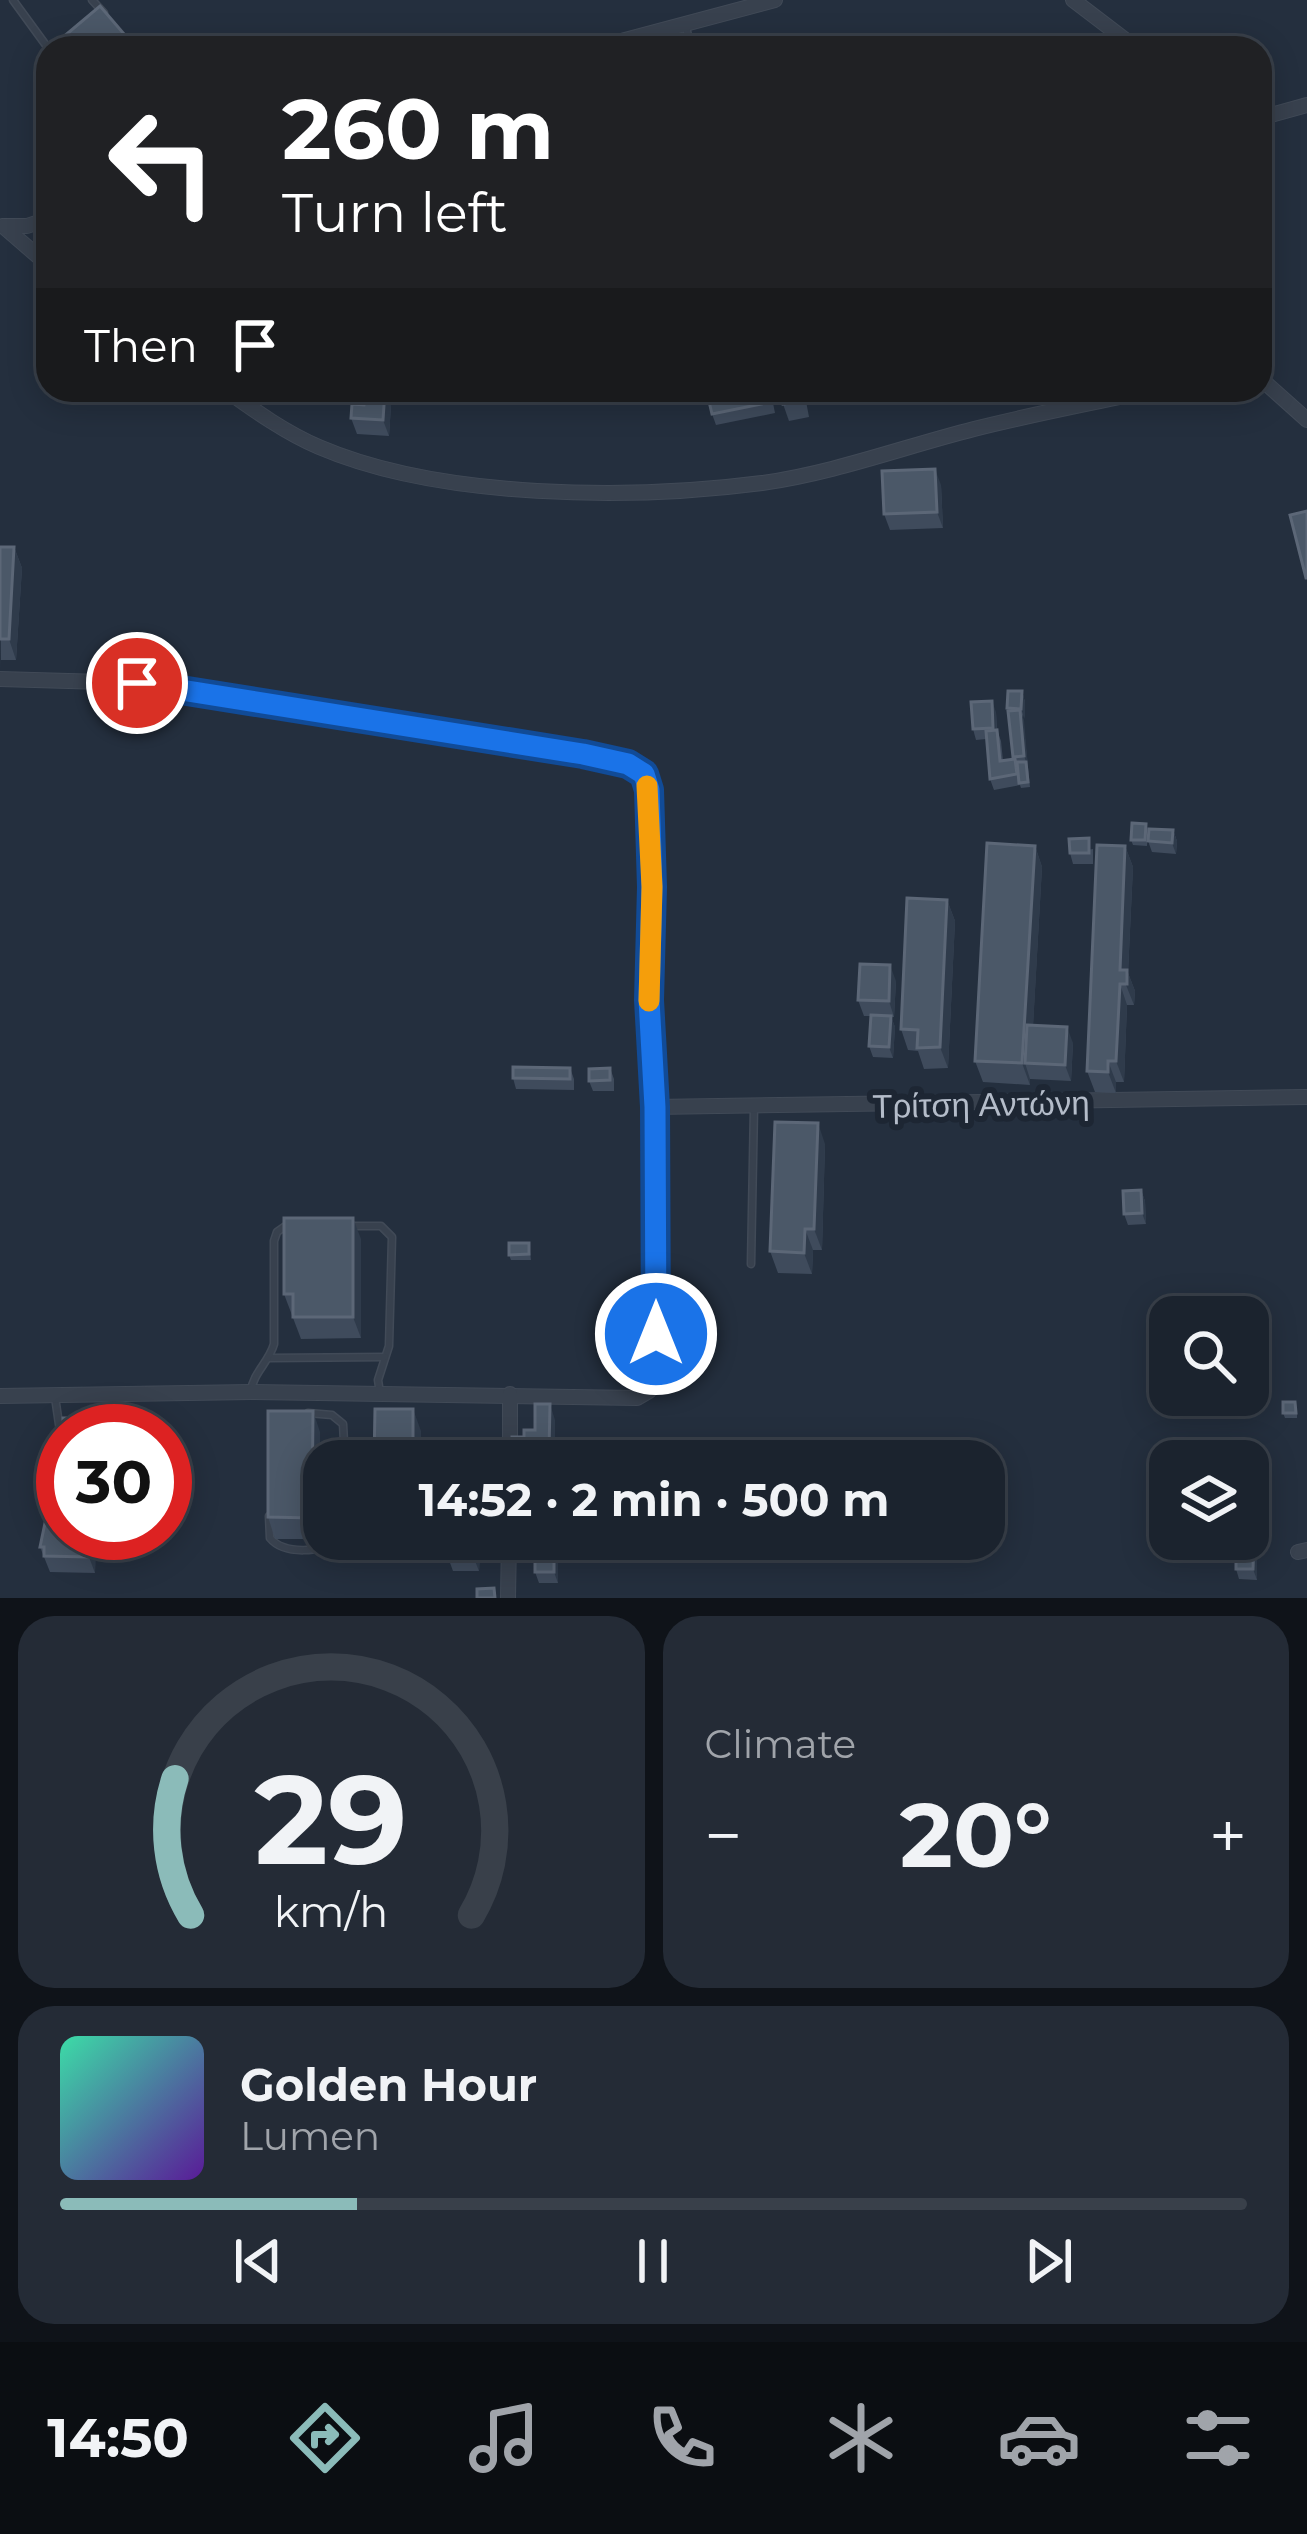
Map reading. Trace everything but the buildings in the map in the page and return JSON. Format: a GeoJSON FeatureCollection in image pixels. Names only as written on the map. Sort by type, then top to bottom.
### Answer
{"type":"FeatureCollection","features":[{"type":"Feature","properties":{"kind":"street"},"geometry":{"type":"LineString","coordinates":[[640,36],[776,0]]}},
{"type":"Feature","properties":{"kind":"street"},"geometry":{"type":"LineString","coordinates":[[1073,0],[1120,36]]}},
{"type":"Feature","properties":{"kind":"street"},"geometry":{"type":"LineString","coordinates":[[1272,115],[1307,105]]}},
{"type":"Feature","properties":{"kind":"street"},"geometry":{"type":"LineString","coordinates":[[2,224],[36,223]]}},
{"type":"Feature","properties":{"kind":"street"},"geometry":{"type":"LineString","coordinates":[[2,224],[36,254]]}},
{"type":"Feature","properties":{"kind":"street"},"geometry":{"type":"LineString","coordinates":[[1272,389],[1307,420]]}},
{"type":"Feature","properties":{"kind":"street"},"geometry":{"type":"LineString","coordinates":[[245,402],[318,447],[368,464],[489,486],[568,491],[764,482],[826,471],[974,429],[1098,402]]}},
{"type":"Feature","properties":{"kind":"street"},"geometry":{"type":"LineString","coordinates":[[0,679],[137,683],[545,747],[628,764],[644,774],[649,790],[656,1379],[637,1398],[251,1392],[0,1396]]}},
{"type":"Feature","properties":{"kind":"street","name":"Τρίτση Αντώνη"},"geometry":{"type":"LineString","coordinates":[[655,1107],[1307,1096]]}},
{"type":"Feature","properties":{"kind":"street"},"geometry":{"type":"LineString","coordinates":[[510,1394],[510,1440]]}},
{"type":"Feature","properties":{"kind":"street"},"geometry":{"type":"LineString","coordinates":[[508,1598],[509,1560]]}},
{"type":"Feature","properties":{"kind":"lane"},"geometry":{"type":"LineString","coordinates":[[13,0],[39,36]]}},
{"type":"Feature","properties":{"kind":"lane"},"geometry":{"type":"LineString","coordinates":[[92,0],[106,16]]}},
{"type":"Feature","properties":{"kind":"lane"},"geometry":{"type":"LineString","coordinates":[[685,24],[688,36]]}},
{"type":"Feature","properties":{"kind":"lane"},"geometry":{"type":"LineString","coordinates":[[751,1264],[754,1107]]}},
{"type":"Feature","properties":{"kind":"lane"},"geometry":{"type":"LineString","coordinates":[[251,1392],[252,1381],[270,1358],[274,1344],[274,1241],[277,1232],[289,1225]]}},
{"type":"Feature","properties":{"kind":"lane"},"geometry":{"type":"LineString","coordinates":[[335,1226],[381,1226],[392,1237],[380,1393]]}},
{"type":"Feature","properties":{"kind":"lane"},"geometry":{"type":"LineString","coordinates":[[270,1358],[385,1357]]}},
{"type":"Feature","properties":{"kind":"lane"},"geometry":{"type":"LineString","coordinates":[[303,1393],[304,1412],[332,1415],[343,1424],[344,1440]]}},
{"type":"Feature","properties":{"kind":"lane"},"geometry":{"type":"LineString","coordinates":[[55,1396],[56,1404]]}},
{"type":"Feature","properties":{"kind":"lane"},"geometry":{"type":"LineString","coordinates":[[269,1508],[268,1528],[274,1545],[303,1547]]}},
{"type":"Feature","properties":{"kind":"slow traffic"},"geometry":{"type":"LineString","coordinates":[[647,786],[652,887],[649,1001]]}},
{"type":"Feature","properties":{"kind":"route"},"geometry":{"type":"LineString","coordinates":[[137,683],[583,754],[628,764],[644,774],[649,790],[652,887],[649,1000],[655,1107],[656,1334]]}}]}
